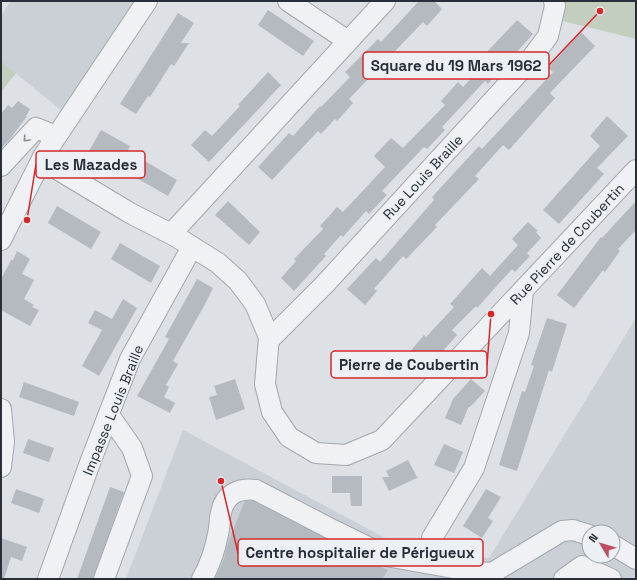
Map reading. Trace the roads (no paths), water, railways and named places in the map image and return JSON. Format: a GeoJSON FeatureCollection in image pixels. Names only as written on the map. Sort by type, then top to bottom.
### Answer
{"type":"FeatureCollection","features":[{"type":"Feature","properties":{"kind":"street"},"geometry":{"type":"LineString","coordinates":[[1,240],[56,136],[147,1]]}},
{"type":"Feature","properties":{"kind":"street"},"geometry":{"type":"LineString","coordinates":[[288,1],[348,41]]}},
{"type":"Feature","properties":{"kind":"street"},"geometry":{"type":"LineString","coordinates":[[171,234],[385,1]]}},
{"type":"Feature","properties":{"kind":"street","name":"Rue Louis Braille"},"geometry":{"type":"LineString","coordinates":[[269,340],[325,284],[531,59],[548,36],[555,6],[554,1]]}},
{"type":"Feature","properties":{"kind":"street"},"geometry":{"type":"LineString","coordinates":[[1,166],[36,128],[56,136]]}},
{"type":"Feature","properties":{"kind":"street","name":"Rue Pierre de Coubertin"},"geometry":{"type":"LineString","coordinates":[[42,160],[130,213],[171,234],[218,263],[238,281],[255,304],[270,337],[265,384],[272,412],[289,437],[316,453],[346,455],[382,440],[636,170]]}},
{"type":"Feature","properties":{"kind":"street","name":"Impasse Louis Braille"},"geometry":{"type":"LineString","coordinates":[[48,579],[130,359],[192,247]]}},
{"type":"Feature","properties":{"kind":"street"},"geometry":{"type":"LineString","coordinates":[[432,538],[474,468],[519,333],[524,290]]}},
{"type":"Feature","properties":{"kind":"street"},"geometry":{"type":"LineString","coordinates":[[1,409],[4,442],[1,467]]}},
{"type":"Feature","properties":{"kind":"street"},"geometry":{"type":"LineString","coordinates":[[104,579],[142,476],[132,448],[108,415]]}},
{"type":"Feature","properties":{"kind":"street"},"geometry":{"type":"LineString","coordinates":[[202,579],[212,560],[224,502],[238,490],[245,488],[256,490],[386,556],[476,572],[492,572],[562,531],[573,530],[581,532]]}},
{"type":"Feature","properties":{"kind":"street"},"geometry":{"type":"LineString","coordinates":[[621,550],[636,559]]}},
{"type":"Feature","properties":{"kind":"street"},"geometry":{"type":"LineString","coordinates":[[564,579],[582,566],[611,579]]}},
{"type":"Feature","properties":{"kind":"place","name":"Square du 19 Mars 1962"},"geometry":{"type":"Point","coordinates":[600,11]}},
{"type":"Feature","properties":{"kind":"place","name":"Les Mazades"},"geometry":{"type":"Point","coordinates":[27,220]}},
{"type":"Feature","properties":{"kind":"place","name":"Pierre de Coubertin"},"geometry":{"type":"Point","coordinates":[491,314]}},
{"type":"Feature","properties":{"kind":"place","name":"Centre hospitalier de Périgueux"},"geometry":{"type":"Point","coordinates":[221,481]}}]}
